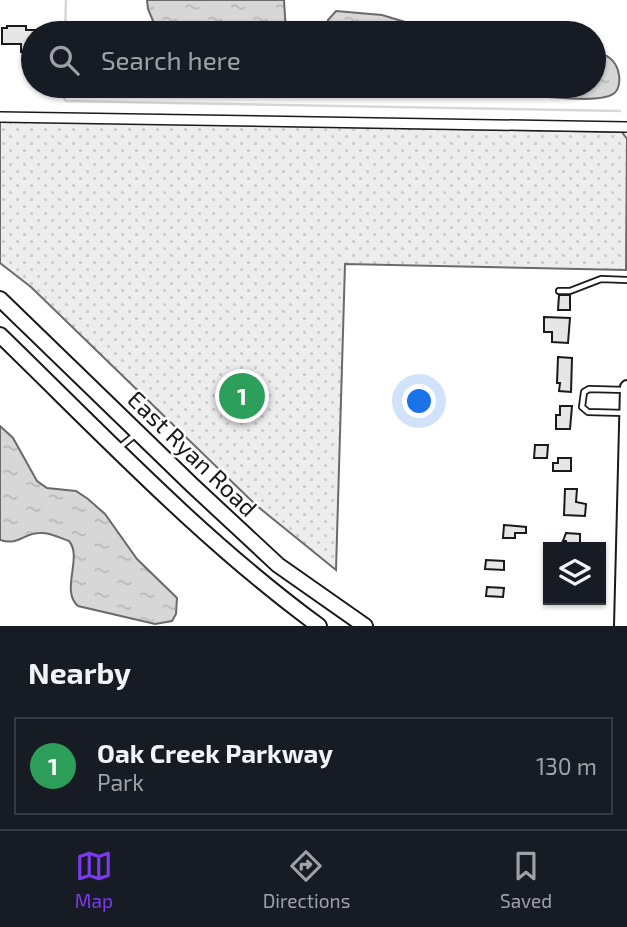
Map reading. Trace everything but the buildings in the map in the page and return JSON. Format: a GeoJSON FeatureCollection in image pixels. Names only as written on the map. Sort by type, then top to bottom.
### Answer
{"type":"FeatureCollection","features":[{"type":"Feature","properties":{"kind":"main road","name":"East Ryan Road"},"geometry":{"type":"LineString","coordinates":[[0,299],[278,565],[365,626]]}},
{"type":"Feature","properties":{"kind":"main road","name":"East Ryan Road"},"geometry":{"type":"LineString","coordinates":[[0,335],[268,588],[319,626]]}},
{"type":"Feature","properties":{"kind":"street"},"geometry":{"type":"LineString","coordinates":[[0,117],[627,127]]}},
{"type":"Feature","properties":{"kind":"street"},"geometry":{"type":"LineString","coordinates":[[621,626],[627,389]]}},
{"type":"Feature","properties":{"kind":"lane"},"geometry":{"type":"LineString","coordinates":[[559,291],[601,279],[627,280]]}},
{"type":"Feature","properties":{"kind":"lane"},"geometry":{"type":"LineString","coordinates":[[626,413],[588,412],[581,402],[584,392],[589,389],[627,389]]}},
{"type":"Feature","properties":{"kind":"lane"},"geometry":{"type":"LineString","coordinates":[[118,449],[137,432]]}},
{"type":"Feature","properties":{"kind":"shaded area"},"geometry":{"type":"Polygon","coordinates":[[[0,121],[622,132],[627,139],[626,270],[345,264],[336,570],[257,506],[31,287],[0,263],[0,121]]]}},
{"type":"Feature","properties":{"kind":"water"},"geometry":{"type":"Polygon","coordinates":[[[147,0],[284,0],[285,21],[153,21],[147,0]]]}},
{"type":"Feature","properties":{"kind":"water"},"geometry":{"type":"Polygon","coordinates":[[[336,11],[382,15],[402,21],[328,21],[336,11]]]}},
{"type":"Feature","properties":{"kind":"water"},"geometry":{"type":"Polygon","coordinates":[[[606,56],[616,66],[619,80],[615,93],[607,96],[606,56]]]}},
{"type":"Feature","properties":{"kind":"water"},"geometry":{"type":"Polygon","coordinates":[[[0,426],[13,438],[37,481],[47,488],[76,491],[105,514],[137,559],[177,598],[176,614],[172,621],[155,624],[78,606],[71,592],[74,556],[69,541],[44,533],[12,541],[0,540],[0,426]]]}},
{"type":"Feature","properties":{"kind":"waterway"},"geometry":{"type":"LineString","coordinates":[[65,21],[66,0]]}},
{"type":"Feature","properties":{"kind":"waterway"},"geometry":{"type":"LineString","coordinates":[[64,98],[66,101],[620,111]]}},
{"type":"Feature","properties":{"kind":"place","name":"Oak Creek Parkway"},"geometry":{"type":"Point","coordinates":[242,396]}}]}
